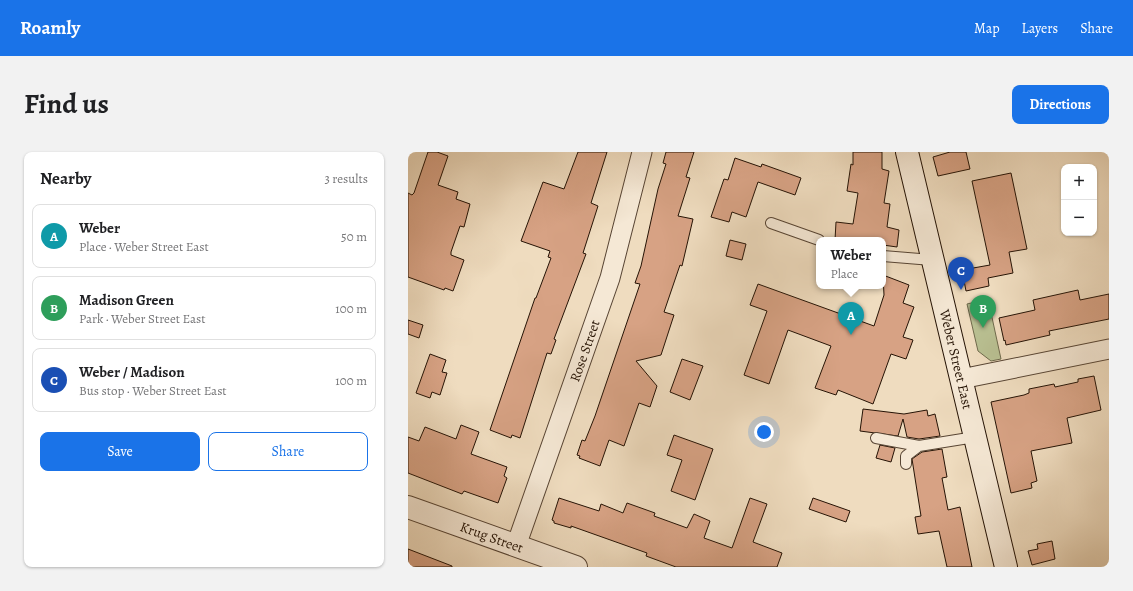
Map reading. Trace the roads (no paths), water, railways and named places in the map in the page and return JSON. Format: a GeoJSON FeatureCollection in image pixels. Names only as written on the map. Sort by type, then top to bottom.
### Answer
{"type":"FeatureCollection","features":[{"type":"Feature","properties":{"kind":"main road","name":"Weber Street East"},"geometry":{"type":"LineString","coordinates":[[906,152],[1006,567]]}},
{"type":"Feature","properties":{"kind":"main road","name":"Krug Street"},"geometry":{"type":"LineString","coordinates":[[408,507],[576,567]]}},
{"type":"Feature","properties":{"kind":"street","name":"Rose Street"},"geometry":{"type":"LineString","coordinates":[[516,546],[610,278],[642,152]]}},
{"type":"Feature","properties":{"kind":"street"},"geometry":{"type":"LineString","coordinates":[[961,378],[1109,349]]}},
{"type":"Feature","properties":{"kind":"lane"},"geometry":{"type":"LineString","coordinates":[[771,223],[816,239]]}},
{"type":"Feature","properties":{"kind":"lane"},"geometry":{"type":"LineString","coordinates":[[886,256],[932,260]]}},
{"type":"Feature","properties":{"kind":"lane"},"geometry":{"type":"LineString","coordinates":[[876,438],[919,446],[975,437]]}},
{"type":"Feature","properties":{"kind":"lane"},"geometry":{"type":"LineString","coordinates":[[906,464],[906,456],[919,446]]}},
{"type":"Feature","properties":{"kind":"place","name":"Weber / Madison"},"geometry":{"type":"Point","coordinates":[961,290]}},
{"type":"Feature","properties":{"kind":"place","name":"Madison Green"},"geometry":{"type":"Point","coordinates":[983,328]}},
{"type":"Feature","properties":{"kind":"place","name":"Weber"},"geometry":{"type":"Point","coordinates":[851,335]}}]}
